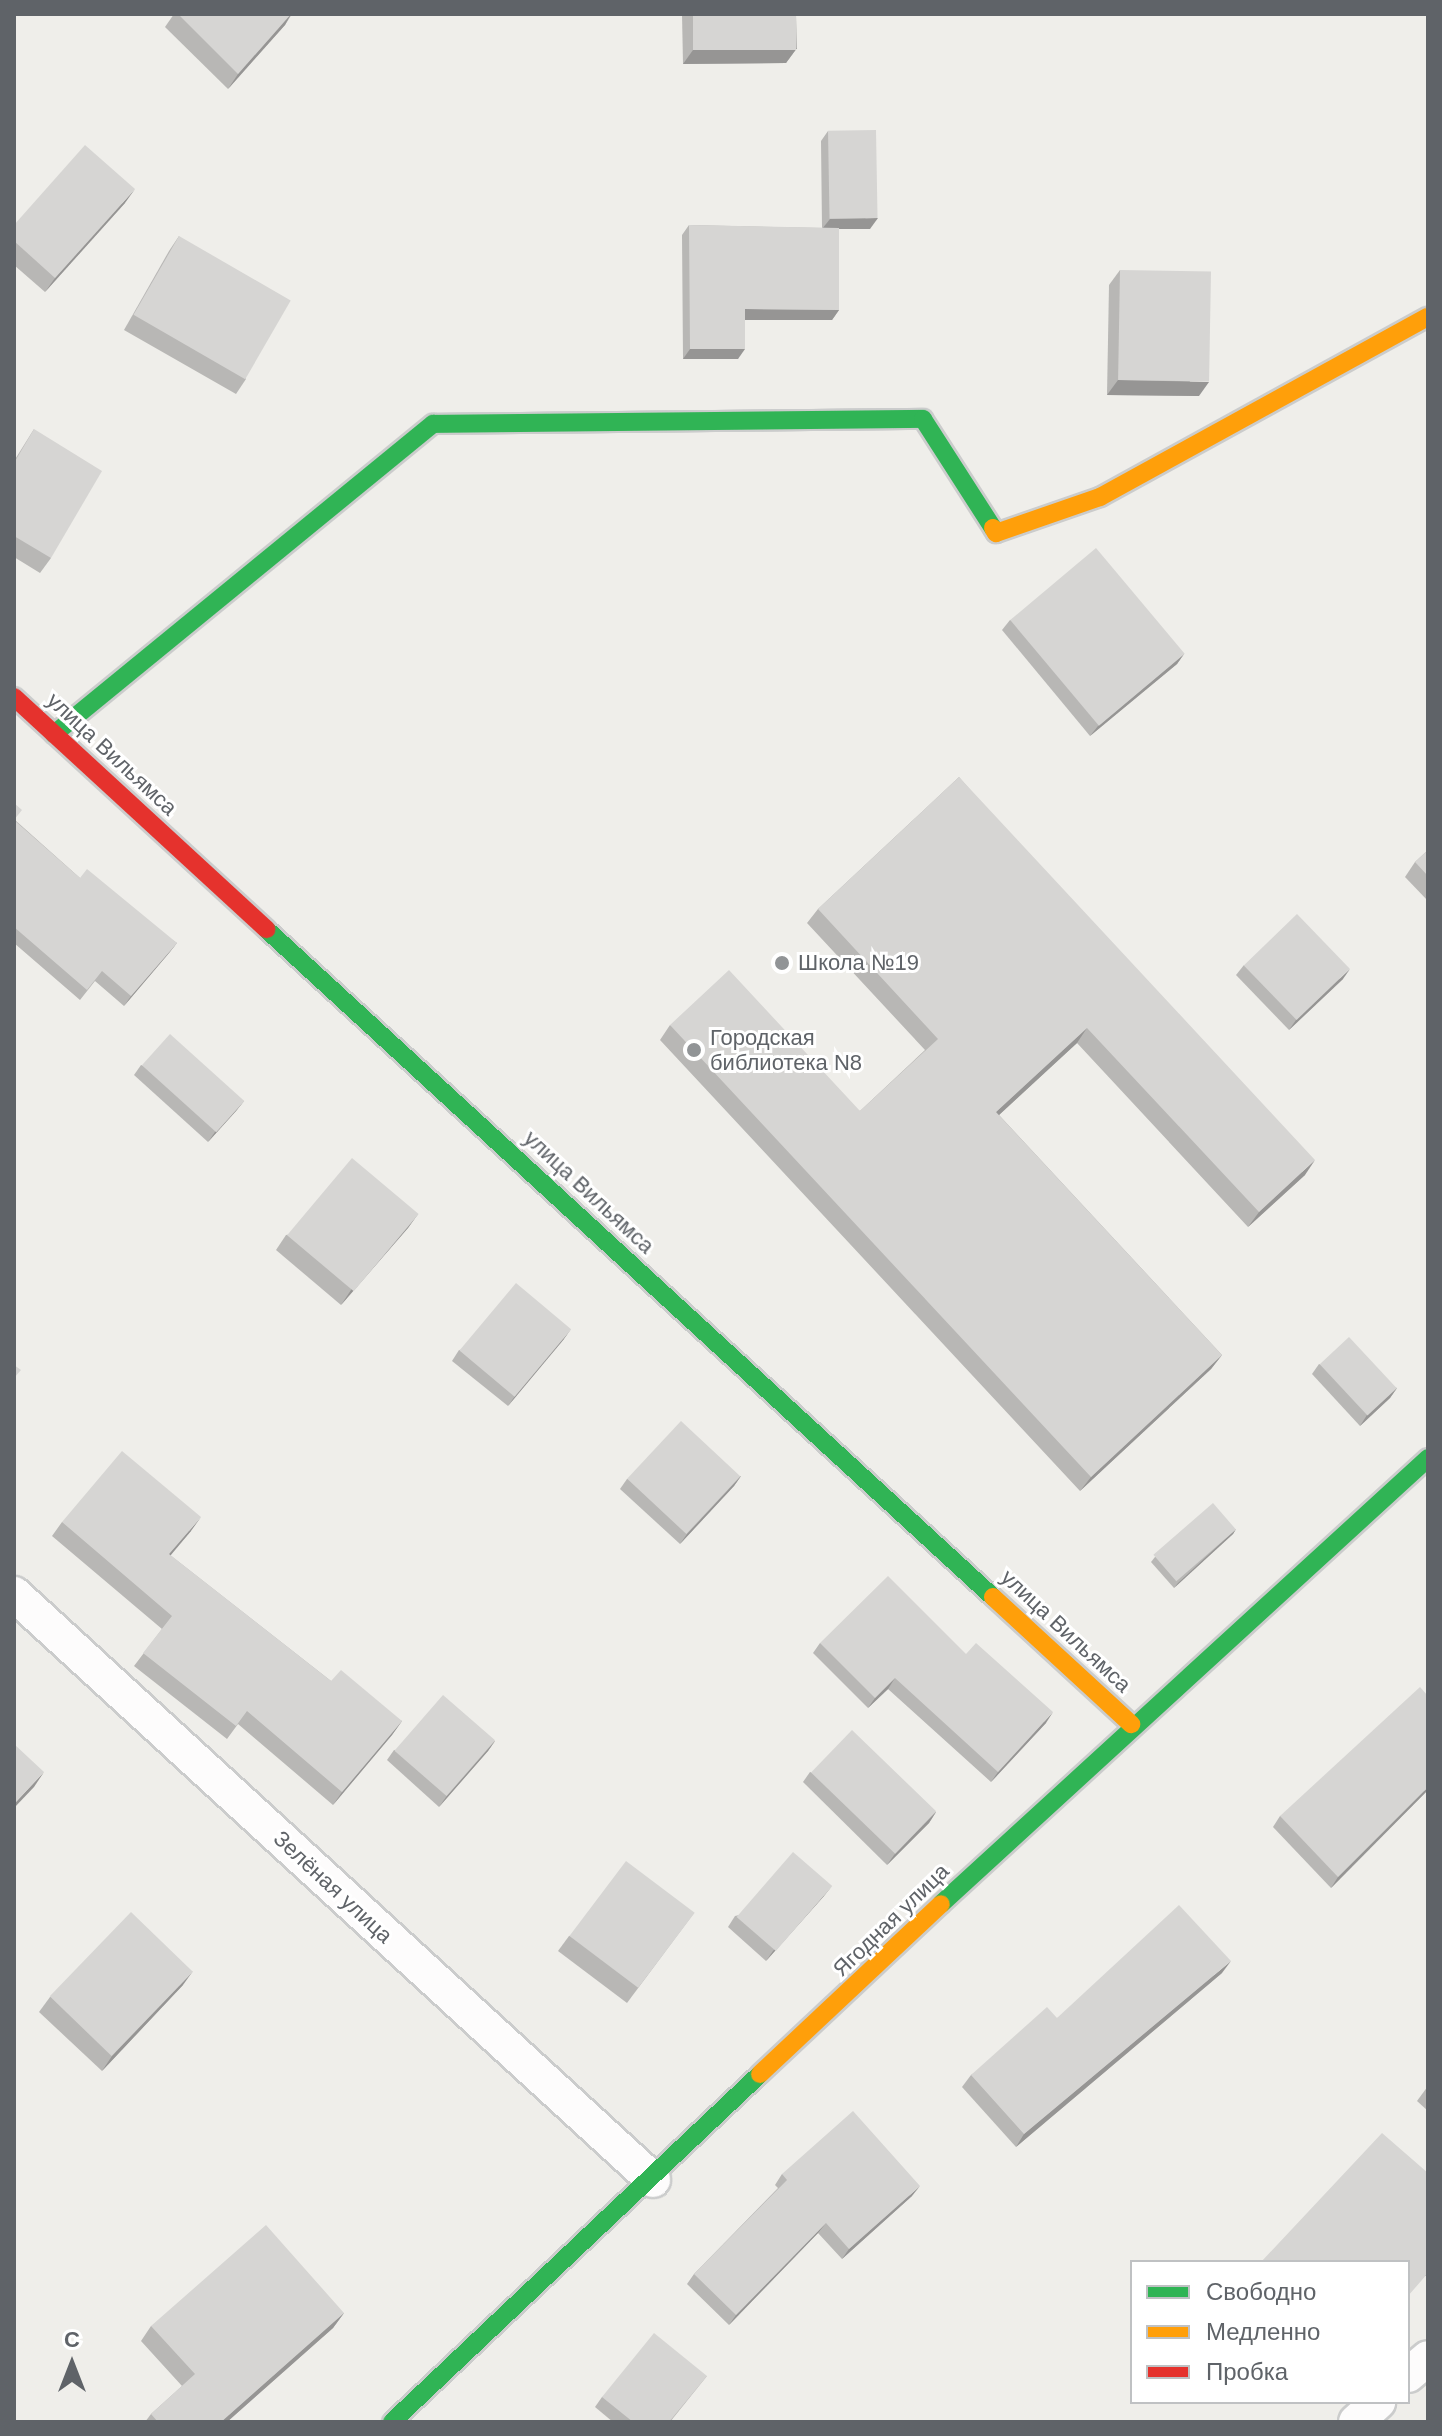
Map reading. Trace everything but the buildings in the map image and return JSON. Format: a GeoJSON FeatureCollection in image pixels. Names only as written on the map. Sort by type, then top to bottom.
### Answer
{"type":"FeatureCollection","features":[{"type":"Feature","properties":{"kind":"street"},"geometry":{"type":"LineString","coordinates":[[54,734],[433,424],[923,419],[996,533],[1100,497],[1428,317]]}},
{"type":"Feature","properties":{"kind":"street","name":"улица Вильямса"},"geometry":{"type":"LineString","coordinates":[[14,697],[1131,1724]]}},
{"type":"Feature","properties":{"kind":"street","name":"Ягодная улица"},"geometry":{"type":"LineString","coordinates":[[392,2422],[653,2180],[1131,1724],[1428,1458]]}},
{"type":"Feature","properties":{"kind":"street","name":"Зелёная улица"},"geometry":{"type":"LineString","coordinates":[[14,1594],[653,2180]]}},
{"type":"Feature","properties":{"kind":"street"},"geometry":{"type":"LineString","coordinates":[[1410,2373],[1428,2358]]}},
{"type":"Feature","properties":{"kind":"street"},"geometry":{"type":"LineString","coordinates":[[1356,2422],[1376,2404]]}},
{"type":"Feature","properties":{"kind":"traffic: fast"},"geometry":{"type":"LineString","coordinates":[[54,734],[433,424],[923,419],[993,528]]}},
{"type":"Feature","properties":{"kind":"traffic: fast"},"geometry":{"type":"LineString","coordinates":[[266,929],[993,1597]]}},
{"type":"Feature","properties":{"kind":"traffic: fast"},"geometry":{"type":"LineString","coordinates":[[941,1904],[1428,1458]]}},
{"type":"Feature","properties":{"kind":"traffic: fast"},"geometry":{"type":"LineString","coordinates":[[392,2422],[760,2074]]}},
{"type":"Feature","properties":{"kind":"traffic: slow"},"geometry":{"type":"LineString","coordinates":[[993,528],[996,533],[1100,497],[1428,317]]}},
{"type":"Feature","properties":{"kind":"traffic: slow"},"geometry":{"type":"LineString","coordinates":[[993,1597],[1131,1724]]}},
{"type":"Feature","properties":{"kind":"traffic: slow"},"geometry":{"type":"LineString","coordinates":[[760,2074],[941,1904]]}},
{"type":"Feature","properties":{"kind":"traffic: jam"},"geometry":{"type":"LineString","coordinates":[[14,697],[266,929]]}},
{"type":"Feature","properties":{"kind":"place","name":"Школа №19"},"geometry":{"type":"Point","coordinates":[782,963]}},
{"type":"Feature","properties":{"kind":"place","name":"Городская библиотека N8"},"geometry":{"type":"Point","coordinates":[694,1050]}}]}
